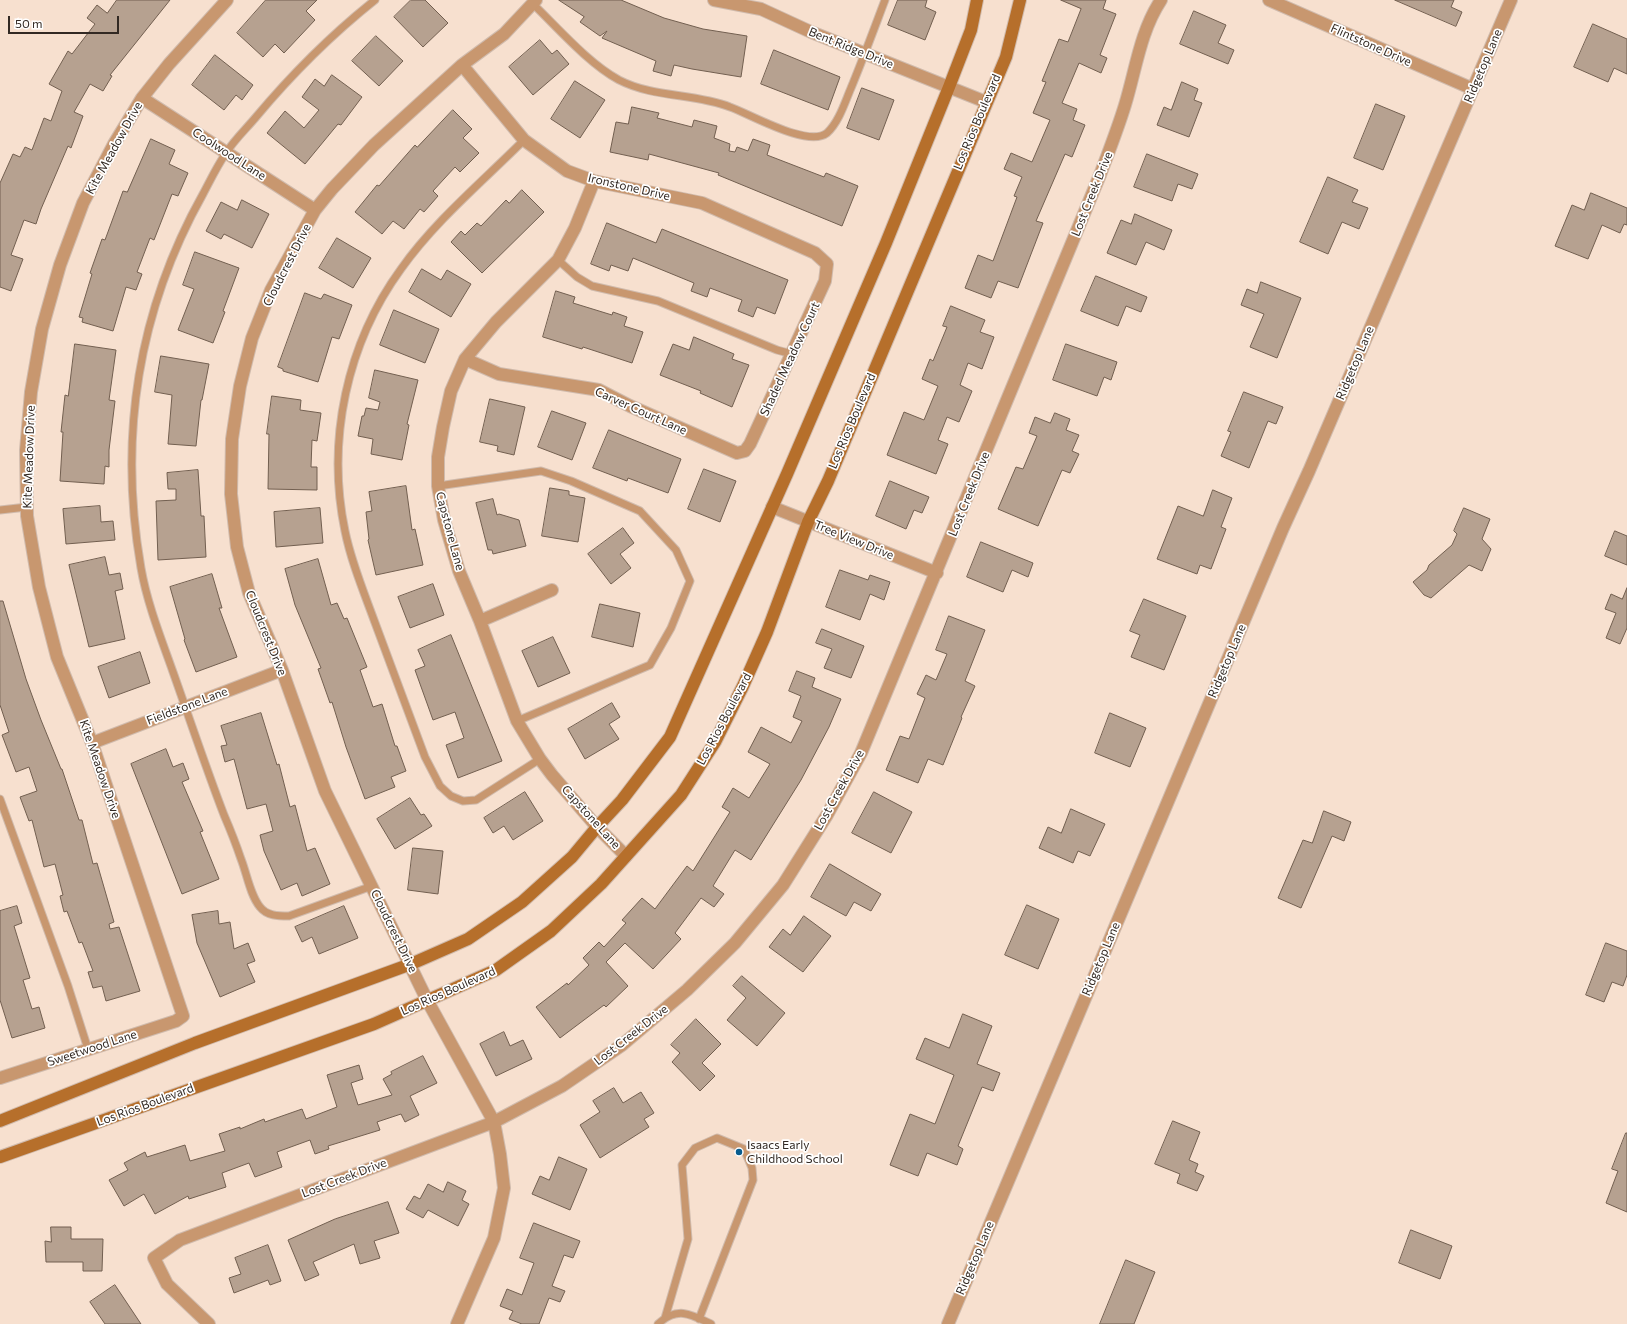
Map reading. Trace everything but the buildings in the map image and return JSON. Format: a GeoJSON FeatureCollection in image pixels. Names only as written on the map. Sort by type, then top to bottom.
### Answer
{"type":"FeatureCollection","features":[{"type":"Feature","properties":{"kind":"main road"},"geometry":{"type":"LineString","coordinates":[[0,1120],[196,1043],[410,964],[468,939],[522,902],[572,857],[622,800],[670,737],[873,274],[971,30],[978,0]]}},
{"type":"Feature","properties":{"kind":"main road","name":"Los Rios Boulevard"},"geometry":{"type":"LineString","coordinates":[[0,1157],[374,1024],[496,970],[545,935],[601,884],[681,795],[715,742],[743,686],[767,632],[808,522],[828,481],[1006,57],[1020,0]]}},
{"type":"Feature","properties":{"kind":"street","name":"Kite Meadow Drive"},"geometry":{"type":"LineString","coordinates":[[183,1016],[92,743],[57,657],[39,587],[27,516],[26,450],[31,392],[42,329],[60,265],[83,203],[114,144],[142,98],[169,64],[228,0]]}},
{"type":"Feature","properties":{"kind":"street","name":"Bent Ridge Drive"},"geometry":{"type":"LineString","coordinates":[[714,0],[761,9],[811,32],[986,102]]}},
{"type":"Feature","properties":{"kind":"street","name":"Lost Creek Drive"},"geometry":{"type":"LineString","coordinates":[[208,1324],[167,1284],[154,1258],[180,1240],[494,1122],[562,1086],[622,1045],[687,990],[735,943],[783,885],[827,815],[861,753],[1100,175],[1125,105],[1142,41],[1161,0]]}},
{"type":"Feature","properties":{"kind":"street","name":"Flintstone Drive"},"geometry":{"type":"LineString","coordinates":[[1269,0],[1473,89]]}},
{"type":"Feature","properties":{"kind":"street","name":"Ridgetop Lane"},"geometry":{"type":"LineString","coordinates":[[948,1324],[1282,528],[1309,471],[1511,0]]}},
{"type":"Feature","properties":{"kind":"street","name":"Cloudcrest Drive"},"geometry":{"type":"LineString","coordinates":[[457,1324],[494,1238],[504,1188],[494,1122],[427,1000],[325,791],[282,670],[249,592],[237,547],[231,494],[232,439],[240,386],[252,338],[271,290],[315,210],[332,189],[374,144],[462,65],[504,34],[534,2]]}},
{"type":"Feature","properties":{"kind":"street","name":"Ironstone Drive"},"geometry":{"type":"LineString","coordinates":[[462,65],[524,140],[567,171],[594,181],[702,203],[815,253],[827,264]]}},
{"type":"Feature","properties":{"kind":"street","name":"Coolwood Lane"},"geometry":{"type":"LineString","coordinates":[[142,98],[315,210]]}},
{"type":"Feature","properties":{"kind":"street","name":"Capstone Lane"},"geometry":{"type":"LineString","coordinates":[[594,181],[575,228],[558,260],[496,322],[465,359],[451,391],[442,427],[438,457],[438,486],[444,520],[459,571],[480,621],[517,721],[540,759],[597,827],[626,856]]}},
{"type":"Feature","properties":{"kind":"street","name":"Shaded Meadow Court"},"geometry":{"type":"LineString","coordinates":[[745,451],[750,444],[825,281],[827,264]]}},
{"type":"Feature","properties":{"kind":"street","name":"Carver Court Lane"},"geometry":{"type":"LineString","coordinates":[[465,359],[499,374],[599,390],[630,406],[738,453],[745,451]]}},
{"type":"Feature","properties":{"kind":"street","name":"Tree View Drive"},"geometry":{"type":"LineString","coordinates":[[772,507],[936,573]]}},
{"type":"Feature","properties":{"kind":"street"},"geometry":{"type":"LineString","coordinates":[[480,621],[552,590]]}},
{"type":"Feature","properties":{"kind":"street","name":"Fieldstone Lane"},"geometry":{"type":"LineString","coordinates":[[92,743],[282,670]]}},
{"type":"Feature","properties":{"kind":"street","name":"Sweetwood Lane"},"geometry":{"type":"LineString","coordinates":[[0,1078],[176,1021],[183,1016]]}},
{"type":"Feature","properties":{"kind":"lane"},"geometry":{"type":"LineString","coordinates":[[372,886],[289,916],[278,916],[267,913],[260,907],[253,895],[151,609],[141,569],[132,503],[131,452],[134,404],[145,341],[156,302],[170,262],[192,214],[226,152],[277,91],[314,54],[375,0]]}},
{"type":"Feature","properties":{"kind":"lane"},"geometry":{"type":"LineString","coordinates":[[534,2],[600,68],[618,79],[638,88],[674,96],[706,99],[729,106],[803,136],[816,137],[826,133],[835,123],[865,53],[885,0]]}},
{"type":"Feature","properties":{"kind":"lane"},"geometry":{"type":"LineString","coordinates":[[524,140],[426,236],[400,269],[380,300],[362,336],[348,381],[340,422],[338,464],[340,505],[352,559],[425,757],[440,786],[451,796],[463,801],[476,800],[540,759]]}},
{"type":"Feature","properties":{"kind":"lane"},"geometry":{"type":"LineString","coordinates":[[558,260],[577,277],[592,286],[658,301],[777,350],[792,354]]}},
{"type":"Feature","properties":{"kind":"lane"},"geometry":{"type":"LineString","coordinates":[[438,486],[541,471],[571,481],[640,511],[676,550],[690,581],[671,628],[650,665],[517,721]]}},
{"type":"Feature","properties":{"kind":"lane"},"geometry":{"type":"LineString","coordinates":[[0,510],[27,507]]}},
{"type":"Feature","properties":{"kind":"lane"},"geometry":{"type":"LineString","coordinates":[[0,799],[68,986],[88,1049]]}},
{"type":"Feature","properties":{"kind":"lane"},"geometry":{"type":"LineString","coordinates":[[665,1318],[688,1238],[682,1165],[695,1148],[717,1138],[744,1149],[752,1168],[753,1180],[699,1319]]}},
{"type":"Feature","properties":{"kind":"lane"},"geometry":{"type":"LineString","coordinates":[[658,1324],[676,1312],[687,1314],[711,1324]]}},
{"type":"Feature","properties":{"kind":"place","name":"Isaacs Early Childhood School"},"geometry":{"type":"Point","coordinates":[739,1152]}}]}
